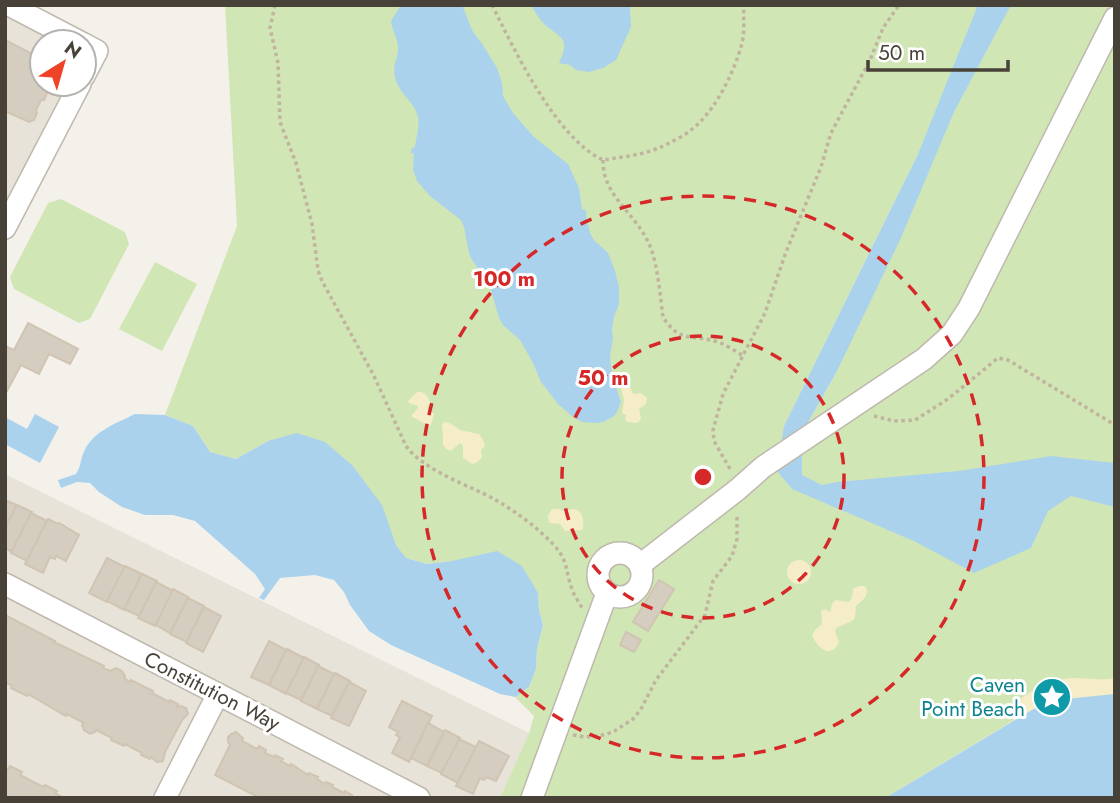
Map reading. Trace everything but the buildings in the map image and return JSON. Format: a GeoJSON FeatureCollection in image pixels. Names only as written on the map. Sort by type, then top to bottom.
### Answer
{"type":"FeatureCollection","features":[{"type":"Feature","properties":{"kind":"street"},"geometry":{"type":"LineString","coordinates":[[9,5],[54,28]]}},
{"type":"Feature","properties":{"kind":"street"},"geometry":{"type":"LineString","coordinates":[[640,565],[763,467],[924,359],[952,334],[968,308],[1115,18]]}},
{"type":"Feature","properties":{"kind":"street"},"geometry":{"type":"LineString","coordinates":[[5,228],[73,98]]}},
{"type":"Feature","properties":{"kind":"street"},"geometry":{"type":"LineString","coordinates":[[615,553],[635,559],[640,565],[641,580],[634,592],[621,597],[607,593],[598,582],[597,575],[602,561],[615,553]]}},
{"type":"Feature","properties":{"kind":"street","name":"Constitution Way"},"geometry":{"type":"LineString","coordinates":[[5,584],[419,798]]}},
{"type":"Feature","properties":{"kind":"street"},"geometry":{"type":"LineString","coordinates":[[532,798],[607,593]]}},
{"type":"Feature","properties":{"kind":"street"},"geometry":{"type":"LineString","coordinates":[[165,798],[218,694]]}},
{"type":"Feature","properties":{"kind":"path"},"geometry":{"type":"LineString","coordinates":[[275,5],[270,28],[278,63],[280,122],[296,163],[312,224],[318,270],[374,376],[406,446],[418,459],[510,509],[552,543],[567,566],[572,589],[595,627]]}},
{"type":"Feature","properties":{"kind":"path"},"geometry":{"type":"LineString","coordinates":[[492,5],[551,108],[577,142],[603,160],[660,148],[698,125],[710,110],[734,68],[743,41],[744,5]]}},
{"type":"Feature","properties":{"kind":"path"},"geometry":{"type":"LineString","coordinates":[[557,732],[585,737],[599,736],[623,726],[641,709],[656,680],[705,615],[713,581],[733,556],[737,539],[737,490],[732,472],[714,441],[713,430],[723,394],[765,313],[786,252],[821,167],[831,133],[870,60],[883,28],[899,5]]}},
{"type":"Feature","properties":{"kind":"path"},"geometry":{"type":"LineString","coordinates":[[603,160],[602,173],[608,188],[637,222],[651,247],[663,317],[669,327],[679,334],[718,342],[744,356]]}},
{"type":"Feature","properties":{"kind":"path"},"geometry":{"type":"LineString","coordinates":[[847,410],[894,421],[915,420],[948,399],[998,358],[1009,359],[1115,425]]}},
{"type":"Feature","properties":{"kind":"shaded area"},"geometry":{"type":"Polygon","coordinates":[[[5,5],[52,28],[28,28],[28,98],[73,98],[5,228],[5,5]]]}},
{"type":"Feature","properties":{"kind":"shaded area"},"geometry":{"type":"Polygon","coordinates":[[[5,474],[529,733],[500,798],[5,798],[5,474]]]}},
{"type":"Feature","properties":{"kind":"green space"},"geometry":{"type":"Polygon","coordinates":[[[225,5],[1115,5],[1115,694],[1044,702],[885,798],[500,798],[534,716],[515,697],[529,687],[536,669],[537,649],[543,625],[538,593],[452,561],[427,564],[406,558],[396,546],[381,505],[353,466],[268,441],[236,459],[210,452],[193,426],[165,415],[237,226],[225,5]],[[953,69],[918,154],[784,426],[802,433],[836,373],[953,69]]]}},
{"type":"Feature","properties":{"kind":"green space"},"geometry":{"type":"Polygon","coordinates":[[[61,199],[125,232],[129,244],[90,319],[79,323],[14,289],[10,277],[48,203],[61,199]]]}},
{"type":"Feature","properties":{"kind":"green space"},"geometry":{"type":"Polygon","coordinates":[[[155,262],[197,284],[162,351],[119,329],[155,262]]]}},
{"type":"Feature","properties":{"kind":"sand"},"geometry":{"type":"Polygon","coordinates":[[[623,385],[630,387],[633,394],[641,393],[647,398],[646,404],[639,409],[641,419],[637,423],[627,422],[626,415],[622,413],[623,385]]]}},
{"type":"Feature","properties":{"kind":"sand"},"geometry":{"type":"Polygon","coordinates":[[[417,392],[425,394],[430,402],[427,408],[434,414],[429,426],[411,416],[418,406],[408,401],[417,392]]]}},
{"type":"Feature","properties":{"kind":"sand"},"geometry":{"type":"Polygon","coordinates":[[[444,422],[460,430],[479,434],[485,446],[478,462],[472,464],[463,458],[463,446],[460,443],[451,451],[444,446],[444,422]]]}},
{"type":"Feature","properties":{"kind":"sand"},"geometry":{"type":"Polygon","coordinates":[[[552,509],[577,510],[582,518],[582,530],[565,531],[560,524],[549,523],[548,515],[552,509]]]}},
{"type":"Feature","properties":{"kind":"sand"},"geometry":{"type":"Polygon","coordinates":[[[799,560],[807,564],[811,572],[807,580],[799,584],[791,580],[787,572],[791,564],[799,560]]]}},
{"type":"Feature","properties":{"kind":"sand"},"geometry":{"type":"Polygon","coordinates":[[[864,586],[867,592],[856,606],[855,618],[836,628],[839,642],[832,650],[824,650],[812,635],[822,624],[821,611],[825,609],[830,612],[835,600],[849,602],[853,589],[864,586]]]}},
{"type":"Feature","properties":{"kind":"sand","name":"Caven Point Beach"},"geometry":{"type":"Polygon","coordinates":[[[1070,678],[1115,678],[1115,694],[1047,701],[1013,721],[1014,704],[1043,685],[1070,678]]]}},
{"type":"Feature","properties":{"kind":"water"},"geometry":{"type":"Polygon","coordinates":[[[401,5],[462,5],[473,32],[497,68],[503,96],[513,113],[534,137],[568,164],[579,188],[582,210],[585,209],[587,214],[590,233],[608,253],[619,287],[619,304],[614,317],[610,356],[612,375],[621,402],[614,416],[603,422],[582,422],[572,416],[558,404],[541,382],[520,340],[499,318],[489,283],[469,253],[461,220],[430,196],[417,181],[413,170],[414,154],[411,153],[415,147],[418,118],[413,106],[398,86],[394,71],[398,48],[391,21],[401,5]]]}},
{"type":"Feature","properties":{"kind":"water"},"geometry":{"type":"Polygon","coordinates":[[[531,5],[631,5],[631,27],[616,60],[589,72],[576,70],[570,65],[559,63],[564,43],[560,36],[543,23],[531,5]]]}},
{"type":"Feature","properties":{"kind":"water"},"geometry":{"type":"Polygon","coordinates":[[[978,5],[1011,5],[954,112],[900,240],[836,373],[802,433],[802,475],[822,485],[959,471],[1051,456],[1115,463],[1115,507],[1071,496],[1048,511],[1031,548],[974,573],[916,542],[792,489],[777,471],[784,426],[918,154],[978,5]]]}},
{"type":"Feature","properties":{"kind":"water"},"geometry":{"type":"Polygon","coordinates":[[[35,414],[59,427],[40,463],[5,444],[5,417],[27,429],[35,414]]]}},
{"type":"Feature","properties":{"kind":"water"},"geometry":{"type":"Polygon","coordinates":[[[135,414],[165,415],[193,426],[210,452],[236,459],[268,441],[297,433],[325,442],[353,466],[382,505],[396,545],[406,558],[427,564],[497,551],[522,566],[538,593],[543,625],[537,649],[536,669],[529,687],[515,697],[500,694],[391,645],[369,631],[334,580],[315,575],[280,578],[264,600],[259,598],[265,589],[255,574],[195,521],[173,515],[145,515],[122,507],[90,483],[77,482],[61,488],[58,480],[76,474],[92,439],[105,429],[135,414]]]}},
{"type":"Feature","properties":{"kind":"water"},"geometry":{"type":"Polygon","coordinates":[[[1115,694],[1115,798],[885,798],[1047,701],[1115,694]]]}},
{"type":"Feature","properties":{"kind":"place","name":"Caven Point Beach"},"geometry":{"type":"Point","coordinates":[1052,697]}}]}
